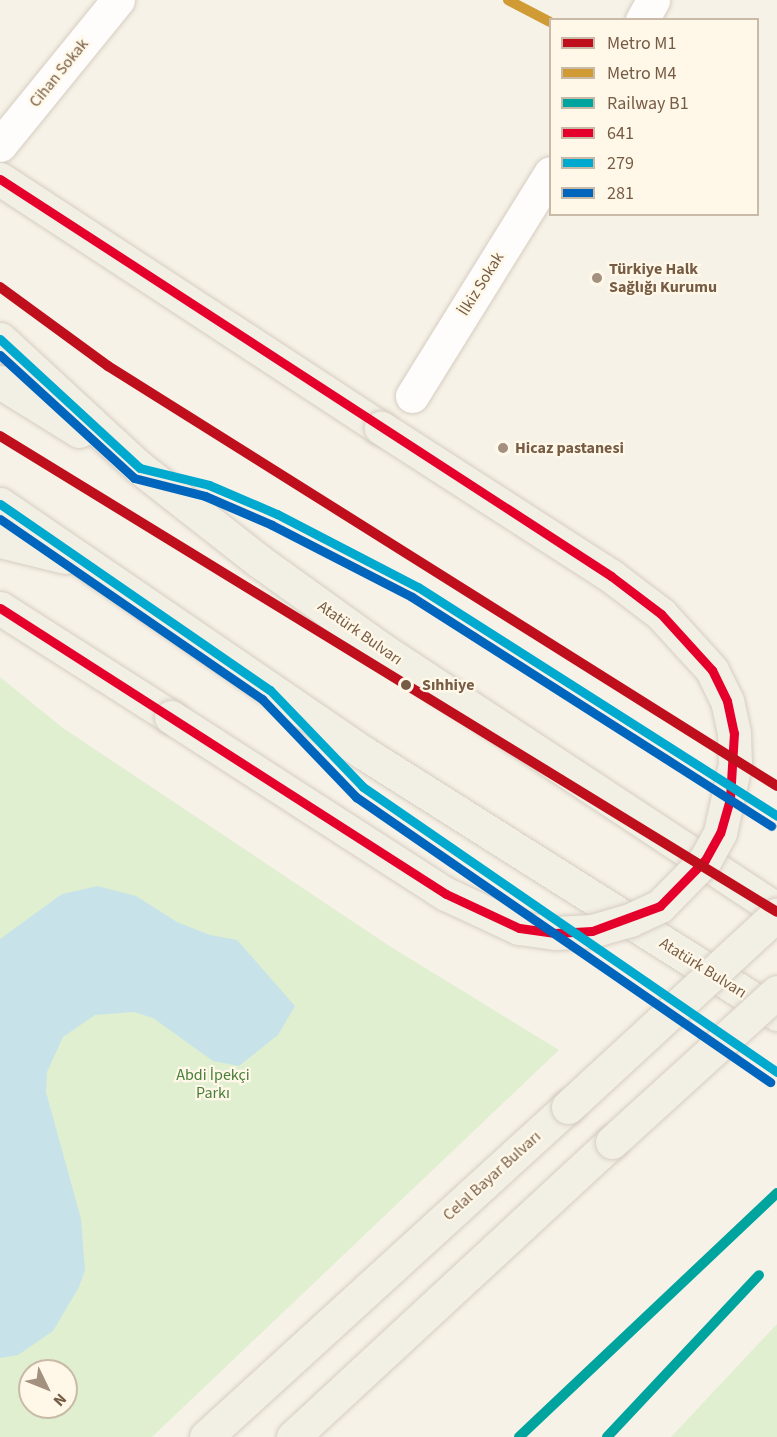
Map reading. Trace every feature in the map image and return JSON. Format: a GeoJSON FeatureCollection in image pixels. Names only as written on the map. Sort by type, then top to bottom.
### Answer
{"type":"FeatureCollection","features":[{"type":"Feature","properties":{"kind":"main road"},"geometry":{"type":"LineString","coordinates":[[0,179],[611,576],[661,614],[712,670],[727,701],[734,733],[735,764],[720,833],[705,860],[660,906],[630,920],[592,931],[555,933],[519,928],[446,894],[0,608]]}},
{"type":"Feature","properties":{"kind":"main road","name":"Atatürk Bulvarı"},"geometry":{"type":"LineString","coordinates":[[0,339],[140,468],[259,561],[380,648],[777,910]]}},
{"type":"Feature","properties":{"kind":"main road"},"geometry":{"type":"LineString","coordinates":[[0,382],[140,468]]}},
{"type":"Feature","properties":{"kind":"main road","name":"Atatürk Bulvarı"},"geometry":{"type":"LineString","coordinates":[[0,504],[76,559],[374,760],[777,1014]]}},
{"type":"Feature","properties":{"kind":"main road"},"geometry":{"type":"LineString","coordinates":[[0,541],[76,559]]}},
{"type":"Feature","properties":{"kind":"main road","name":"Celal Bayar Bulvarı"},"geometry":{"type":"LineString","coordinates":[[206,1437],[777,915]]}},
{"type":"Feature","properties":{"kind":"main road"},"geometry":{"type":"LineString","coordinates":[[293,1437],[777,992]]}},
{"type":"Feature","properties":{"kind":"street","name":"Cihan Sokak"},"geometry":{"type":"LineString","coordinates":[[0,145],[118,0]]}},
{"type":"Feature","properties":{"kind":"street"},"geometry":{"type":"LineString","coordinates":[[643,18],[653,0]]}},
{"type":"Feature","properties":{"kind":"street","name":"İlkiz Sokak"},"geometry":{"type":"LineString","coordinates":[[412,396],[549,175]]}},
{"type":"Feature","properties":{"kind":"green space","name":"Abdi İpekçi Parkı"},"geometry":{"type":"Polygon","coordinates":[[[0,677],[63,728],[391,947],[559,1050],[152,1437],[0,1437],[0,677]]]}},
{"type":"Feature","properties":{"kind":"green space"},"geometry":{"type":"Polygon","coordinates":[[[777,1324],[777,1437],[671,1437],[777,1324]]]}},
{"type":"Feature","properties":{"kind":"water"},"geometry":{"type":"Polygon","coordinates":[[[98,886],[136,896],[177,922],[210,935],[237,940],[295,1006],[278,1035],[239,1066],[213,1061],[153,1018],[134,1012],[95,1015],[63,1037],[47,1072],[46,1092],[81,1219],[85,1270],[79,1287],[53,1331],[18,1355],[0,1358],[0,939],[62,894],[98,886]]]}},
{"type":"Feature","properties":{"kind":"metro line","name":"M4"},"geometry":{"type":"LineString","coordinates":[[508,0],[549,21]]}},
{"type":"Feature","properties":{"kind":"metro line","name":"M1"},"geometry":{"type":"LineString","coordinates":[[0,287],[108,366],[777,786]]}},
{"type":"Feature","properties":{"kind":"metro line","name":"M1"},"geometry":{"type":"LineString","coordinates":[[0,436],[777,912]]}},
{"type":"Feature","properties":{"kind":"rail line","name":"B1"},"geometry":{"type":"LineString","coordinates":[[519,1437],[777,1193]]}},
{"type":"Feature","properties":{"kind":"rail line","name":"B1"},"geometry":{"type":"LineString","coordinates":[[607,1437],[759,1275]]}},
{"type":"Feature","properties":{"kind":"transit line","name":"641"},"geometry":{"type":"LineString","coordinates":[[0,179],[611,576],[661,614],[712,670],[727,701],[734,733],[730,799],[720,833],[705,860],[660,906],[592,931],[555,933],[519,928],[446,894],[0,608]]}},
{"type":"Feature","properties":{"kind":"transit line","name":"279"},"geometry":{"type":"LineString","coordinates":[[0,339],[140,468],[209,485],[277,514],[418,587],[777,816]]}},
{"type":"Feature","properties":{"kind":"transit line","name":"281"},"geometry":{"type":"LineString","coordinates":[[0,355],[134,478],[205,496],[272,525],[412,597],[771,826]]}},
{"type":"Feature","properties":{"kind":"transit line","name":"279"},"geometry":{"type":"LineString","coordinates":[[0,504],[270,690],[363,787],[777,1072]]}},
{"type":"Feature","properties":{"kind":"transit line","name":"281"},"geometry":{"type":"LineString","coordinates":[[0,519],[262,699],[356,797],[770,1082]]}},
{"type":"Feature","properties":{"kind":"place","name":"Türkiye Halk Sağlığı Kurumu"},"geometry":{"type":"Point","coordinates":[597,278]}},
{"type":"Feature","properties":{"kind":"place","name":"Hicaz pastanesi"},"geometry":{"type":"Point","coordinates":[503,448]}},
{"type":"Feature","properties":{"kind":"place","name":"Sıhhiye"},"geometry":{"type":"Point","coordinates":[406,685]}}]}
